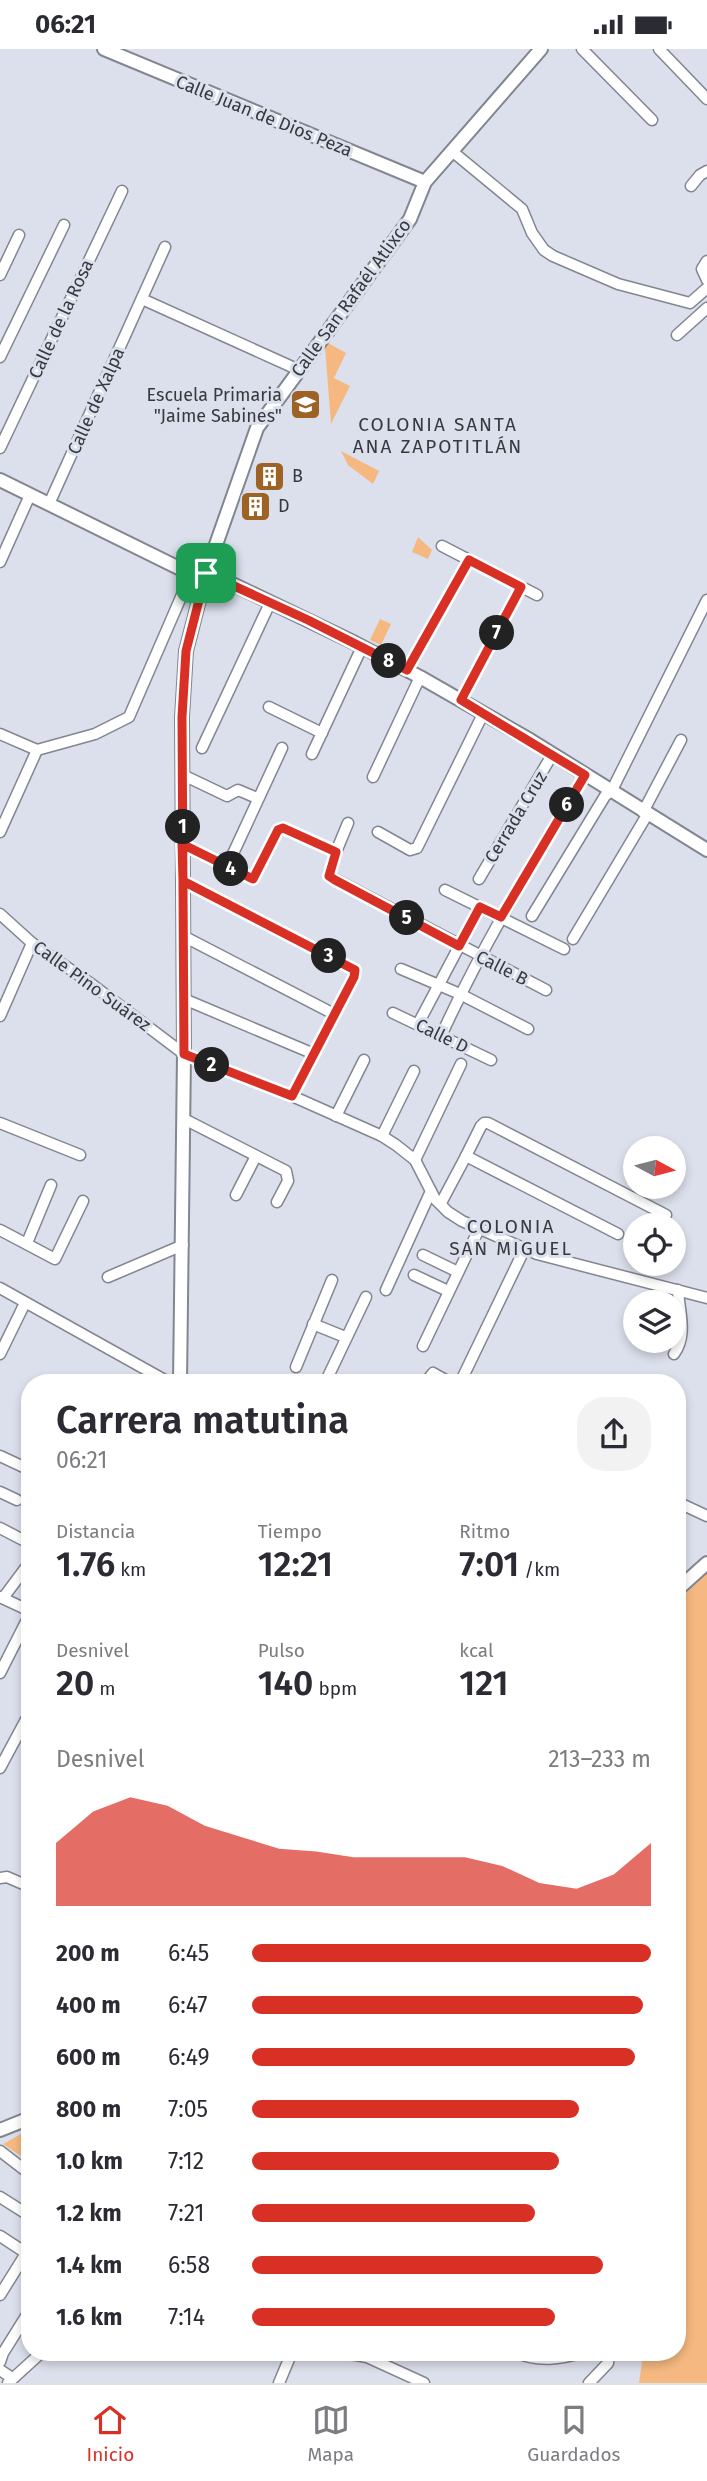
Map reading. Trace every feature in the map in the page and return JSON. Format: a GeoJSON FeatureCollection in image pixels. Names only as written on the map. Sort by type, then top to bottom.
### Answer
{"type":"FeatureCollection","features":[{"type":"Feature","properties":{"kind":"street","name":"Calle Juan de Dios Peza"},"geometry":{"type":"LineString","coordinates":[[103,49],[425,182]]}},
{"type":"Feature","properties":{"kind":"street","name":"Calle San Rafaél Atlixco"},"geometry":{"type":"LineString","coordinates":[[180,1374],[184,1119],[182,717],[186,651],[206,573],[256,431],[410,219],[425,182],[541,49]]}},
{"type":"Feature","properties":{"kind":"street"},"geometry":{"type":"LineString","coordinates":[[582,49],[652,120]]}},
{"type":"Feature","properties":{"kind":"street"},"geometry":{"type":"LineString","coordinates":[[659,49],[707,99]]}},
{"type":"Feature","properties":{"kind":"street"},"geometry":{"type":"LineString","coordinates":[[453,152],[522,209],[532,233],[544,250],[553,256],[618,284],[690,303],[707,288]]}},
{"type":"Feature","properties":{"kind":"street"},"geometry":{"type":"LineString","coordinates":[[691,186],[699,175],[707,171]]}},
{"type":"Feature","properties":{"kind":"street","name":"Calle de la Rosa"},"geometry":{"type":"LineString","coordinates":[[0,447],[122,191]]}},
{"type":"Feature","properties":{"kind":"street"},"geometry":{"type":"LineString","coordinates":[[0,356],[64,225]]}},
{"type":"Feature","properties":{"kind":"street"},"geometry":{"type":"LineString","coordinates":[[0,275],[19,235]]}},
{"type":"Feature","properties":{"kind":"street","name":"Calle de Xalpa"},"geometry":{"type":"LineString","coordinates":[[49,504],[165,247]]}},
{"type":"Feature","properties":{"kind":"street"},"geometry":{"type":"LineString","coordinates":[[707,261],[702,269],[707,280]]}},
{"type":"Feature","properties":{"kind":"street"},"geometry":{"type":"LineString","coordinates":[[142,299],[299,370]]}},
{"type":"Feature","properties":{"kind":"street"},"geometry":{"type":"LineString","coordinates":[[677,335],[705,314]]}},
{"type":"Feature","properties":{"kind":"street"},"geometry":{"type":"LineString","coordinates":[[0,481],[191,573],[206,573],[362,646],[461,700],[707,850]]}},
{"type":"Feature","properties":{"kind":"street"},"geometry":{"type":"LineString","coordinates":[[0,562],[30,495]]}},
{"type":"Feature","properties":{"kind":"street"},"geometry":{"type":"LineString","coordinates":[[442,546],[537,595]]}},
{"type":"Feature","properties":{"kind":"street"},"geometry":{"type":"LineString","coordinates":[[407,670],[469,560]]}},
{"type":"Feature","properties":{"kind":"street"},"geometry":{"type":"LineString","coordinates":[[0,734],[37,750],[95,734],[129,717],[191,573]]}},
{"type":"Feature","properties":{"kind":"street"},"geometry":{"type":"LineString","coordinates":[[461,700],[521,587]]}},
{"type":"Feature","properties":{"kind":"street"},"geometry":{"type":"LineString","coordinates":[[532,916],[591,819],[612,790],[707,600]]}},
{"type":"Feature","properties":{"kind":"street"},"geometry":{"type":"LineString","coordinates":[[202,748],[270,603]]}},
{"type":"Feature","properties":{"kind":"street"},"geometry":{"type":"LineString","coordinates":[[312,754],[362,646]]}},
{"type":"Feature","properties":{"kind":"street"},"geometry":{"type":"LineString","coordinates":[[373,777],[420,677]]}},
{"type":"Feature","properties":{"kind":"street"},"geometry":{"type":"LineString","coordinates":[[269,707],[322,733]]}},
{"type":"Feature","properties":{"kind":"street"},"geometry":{"type":"LineString","coordinates":[[378,832],[410,850],[417,848],[483,714]]}},
{"type":"Feature","properties":{"kind":"street"},"geometry":{"type":"LineString","coordinates":[[573,939],[645,813],[681,740]]}},
{"type":"Feature","properties":{"kind":"street"},"geometry":{"type":"LineString","coordinates":[[231,858],[282,748]]}},
{"type":"Feature","properties":{"kind":"street"},"geometry":{"type":"LineString","coordinates":[[0,832],[37,750]]}},
{"type":"Feature","properties":{"kind":"street","name":"Cerrada Cruz"},"geometry":{"type":"LineString","coordinates":[[479,879],[552,755]]}},
{"type":"Feature","properties":{"kind":"street"},"geometry":{"type":"LineString","coordinates":[[183,775],[227,796],[237,790],[257,799]]}},
{"type":"Feature","properties":{"kind":"street"},"geometry":{"type":"LineString","coordinates":[[441,1036],[501,917],[585,775]]}},
{"type":"Feature","properties":{"kind":"street"},"geometry":{"type":"LineString","coordinates":[[182,844],[253,879],[278,830],[283,828],[336,852],[348,823]]}},
{"type":"Feature","properties":{"kind":"street","name":"Calle B"},"geometry":{"type":"LineString","coordinates":[[336,852],[329,876],[546,990]]}},
{"type":"Feature","properties":{"kind":"street"},"geometry":{"type":"LineString","coordinates":[[183,881],[355,970],[354,977],[292,1096]]}},
{"type":"Feature","properties":{"kind":"street"},"geometry":{"type":"LineString","coordinates":[[445,890],[564,949]]}},
{"type":"Feature","properties":{"kind":"street"},"geometry":{"type":"LineString","coordinates":[[418,1024],[480,907]]}},
{"type":"Feature","properties":{"kind":"street","name":"Calle Pino Suárez"},"geometry":{"type":"LineString","coordinates":[[0,914],[32,943],[184,1054],[292,1096],[382,1136],[415,1160],[431,1191],[448,1212],[479,1229],[537,1254],[678,1290]]}},
{"type":"Feature","properties":{"kind":"street"},"geometry":{"type":"LineString","coordinates":[[183,936],[334,1014]]}},
{"type":"Feature","properties":{"kind":"street"},"geometry":{"type":"LineString","coordinates":[[0,1016],[32,943]]}},
{"type":"Feature","properties":{"kind":"street"},"geometry":{"type":"LineString","coordinates":[[401,968],[460,994],[528,1029]]}},
{"type":"Feature","properties":{"kind":"street"},"geometry":{"type":"LineString","coordinates":[[184,999],[314,1054]]}},
{"type":"Feature","properties":{"kind":"street","name":"Calle D"},"geometry":{"type":"LineString","coordinates":[[393,1013],[491,1060]]}},
{"type":"Feature","properties":{"kind":"street"},"geometry":{"type":"LineString","coordinates":[[336,1116],[364,1060]]}},
{"type":"Feature","properties":{"kind":"street"},"geometry":{"type":"LineString","coordinates":[[415,1160],[461,1064]]}},
{"type":"Feature","properties":{"kind":"street"},"geometry":{"type":"LineString","coordinates":[[382,1136],[414,1070]]}},
{"type":"Feature","properties":{"kind":"street"},"geometry":{"type":"LineString","coordinates":[[184,1119],[286,1171],[288,1181],[277,1202]]}},
{"type":"Feature","properties":{"kind":"street"},"geometry":{"type":"LineString","coordinates":[[0,1123],[80,1155]]}},
{"type":"Feature","properties":{"kind":"street"},"geometry":{"type":"LineString","coordinates":[[441,1203],[481,1126],[488,1123],[662,1213]]}},
{"type":"Feature","properties":{"kind":"street"},"geometry":{"type":"LineString","coordinates":[[236,1195],[256,1156]]}},
{"type":"Feature","properties":{"kind":"street"},"geometry":{"type":"LineString","coordinates":[[466,1156],[618,1234]]}},
{"type":"Feature","properties":{"kind":"street"},"geometry":{"type":"LineString","coordinates":[[27,1243],[51,1185]]}},
{"type":"Feature","properties":{"kind":"street"},"geometry":{"type":"LineString","coordinates":[[386,1290],[431,1191]]}},
{"type":"Feature","properties":{"kind":"street"},"geometry":{"type":"LineString","coordinates":[[0,1230],[55,1259],[83,1201]]}},
{"type":"Feature","properties":{"kind":"street"},"geometry":{"type":"LineString","coordinates":[[423,1346],[479,1229]]}},
{"type":"Feature","properties":{"kind":"street"},"geometry":{"type":"LineString","coordinates":[[108,1277],[183,1245]]}},
{"type":"Feature","properties":{"kind":"street"},"geometry":{"type":"LineString","coordinates":[[464,1374],[525,1248]]}},
{"type":"Feature","properties":{"kind":"street"},"geometry":{"type":"LineString","coordinates":[[423,1255],[458,1272]]}},
{"type":"Feature","properties":{"kind":"street"},"geometry":{"type":"LineString","coordinates":[[414,1275],[448,1291]]}},
{"type":"Feature","properties":{"kind":"street"},"geometry":{"type":"LineString","coordinates":[[296,1367],[332,1280]]}},
{"type":"Feature","properties":{"kind":"street"},"geometry":{"type":"LineString","coordinates":[[0,1288],[155,1374]]}},
{"type":"Feature","properties":{"kind":"street","name":"Calle Pino Suárez"},"geometry":{"type":"LineString","coordinates":[[686,1292],[707,1298]]}},
{"type":"Feature","properties":{"kind":"street"},"geometry":{"type":"LineString","coordinates":[[329,1374],[366,1297]]}},
{"type":"Feature","properties":{"kind":"street"},"geometry":{"type":"LineString","coordinates":[[0,1354],[25,1303]]}},
{"type":"Feature","properties":{"kind":"street"},"geometry":{"type":"LineString","coordinates":[[313,1324],[345,1337]]}},
{"type":"Feature","properties":{"kind":"street"},"geometry":{"type":"LineString","coordinates":[[0,1456],[21,1466]]}},
{"type":"Feature","properties":{"kind":"street"},"geometry":{"type":"LineString","coordinates":[[0,1492],[17,1500]]}},
{"type":"Feature","properties":{"kind":"street"},"geometry":{"type":"LineString","coordinates":[[686,1506],[707,1516]]}},
{"type":"Feature","properties":{"kind":"street"},"geometry":{"type":"LineString","coordinates":[[0,1528],[21,1539]]}},
{"type":"Feature","properties":{"kind":"street"},"geometry":{"type":"LineString","coordinates":[[686,1582],[707,1563]]}},
{"type":"Feature","properties":{"kind":"street"},"geometry":{"type":"LineString","coordinates":[[21,1573],[2,1597],[21,1607]]}},
{"type":"Feature","properties":{"kind":"street"},"geometry":{"type":"LineString","coordinates":[[0,1673],[21,1630]]}},
{"type":"Feature","properties":{"kind":"street"},"geometry":{"type":"LineString","coordinates":[[0,1768],[21,1729]]}},
{"type":"Feature","properties":{"kind":"street"},"geometry":{"type":"LineString","coordinates":[[1,1877],[21,1883]]}},
{"type":"Feature","properties":{"kind":"street"},"geometry":{"type":"LineString","coordinates":[[0,2130],[21,2122]]}},
{"type":"Feature","properties":{"kind":"street"},"geometry":{"type":"LineString","coordinates":[[0,2151],[21,2167]]}},
{"type":"Feature","properties":{"kind":"street"},"geometry":{"type":"LineString","coordinates":[[0,2197],[21,2210]]}},
{"type":"Feature","properties":{"kind":"street"},"geometry":{"type":"LineString","coordinates":[[0,2236],[21,2246]]}},
{"type":"Feature","properties":{"kind":"street"},"geometry":{"type":"LineString","coordinates":[[0,2295],[4,2277],[21,2258]]}},
{"type":"Feature","properties":{"kind":"street"},"geometry":{"type":"LineString","coordinates":[[0,2362],[21,2324]]}},
{"type":"Feature","properties":{"kind":"street"},"geometry":{"type":"LineString","coordinates":[[0,2370],[10,2381],[32,2361]]}},
{"type":"Feature","properties":{"kind":"street"},"geometry":{"type":"LineString","coordinates":[[279,2383],[288,2361]]}},
{"type":"Feature","properties":{"kind":"street"},"geometry":{"type":"LineString","coordinates":[[382,2361],[424,2383]]}},
{"type":"Feature","properties":{"kind":"street"},"geometry":{"type":"LineString","coordinates":[[589,2383],[608,2361]]}},
{"type":"Feature","properties":{"kind":"shaded area"},"geometry":{"type":"Polygon","coordinates":[[[328,343],[346,353],[334,378],[350,386],[331,424],[325,347],[328,343]]]}},
{"type":"Feature","properties":{"kind":"shaded area"},"geometry":{"type":"Polygon","coordinates":[[[341,451],[379,471],[373,484],[348,465],[341,451]]]}},
{"type":"Feature","properties":{"kind":"shaded area"},"geometry":{"type":"Polygon","coordinates":[[[418,537],[432,550],[428,559],[412,552],[418,537]]]}},
{"type":"Feature","properties":{"kind":"shaded area"},"geometry":{"type":"Polygon","coordinates":[[[380,619],[391,624],[381,645],[370,640],[380,619]]]}},
{"type":"Feature","properties":{"kind":"shaded area"},"geometry":{"type":"Polygon","coordinates":[[[707,1573],[707,2383],[639,2383],[640,2361],[686,2361],[686,1593],[707,1573]]]}},
{"type":"Feature","properties":{"kind":"shaded area"},"geometry":{"type":"Polygon","coordinates":[[[21,2134],[21,2156],[3,2144],[21,2134]]]}},
{"type":"Feature","properties":{"kind":"place","name":"Escuela Primaria \"Jaime Sabines\""},"geometry":{"type":"Point","coordinates":[305,405]}},
{"type":"Feature","properties":{"kind":"place","name":"B"},"geometry":{"type":"Point","coordinates":[269,476]}},
{"type":"Feature","properties":{"kind":"place","name":"D"},"geometry":{"type":"Point","coordinates":[255,506]}},
{"type":"Feature","properties":{"kind":"district","name":"COLONIA SANTA ANA ZAPOTITLÁN"},"geometry":{"type":"Point","coordinates":[438,435]}},
{"type":"Feature","properties":{"kind":"district","name":"COLONIA SAN MIGUEL"},"geometry":{"type":"Point","coordinates":[511,1237]}},
{"type":"Feature","properties":{"kind":"route"},"geometry":{"type":"LineString","coordinates":[[206,573],[186,651],[182,717],[182,844],[184,1054],[292,1096],[354,977],[355,970],[183,881],[182,844],[253,879],[278,830],[283,828],[292,831],[336,852],[329,876],[459,946],[480,907],[501,917],[585,775],[461,700],[521,587],[469,560],[407,670],[206,573]]}}]}
